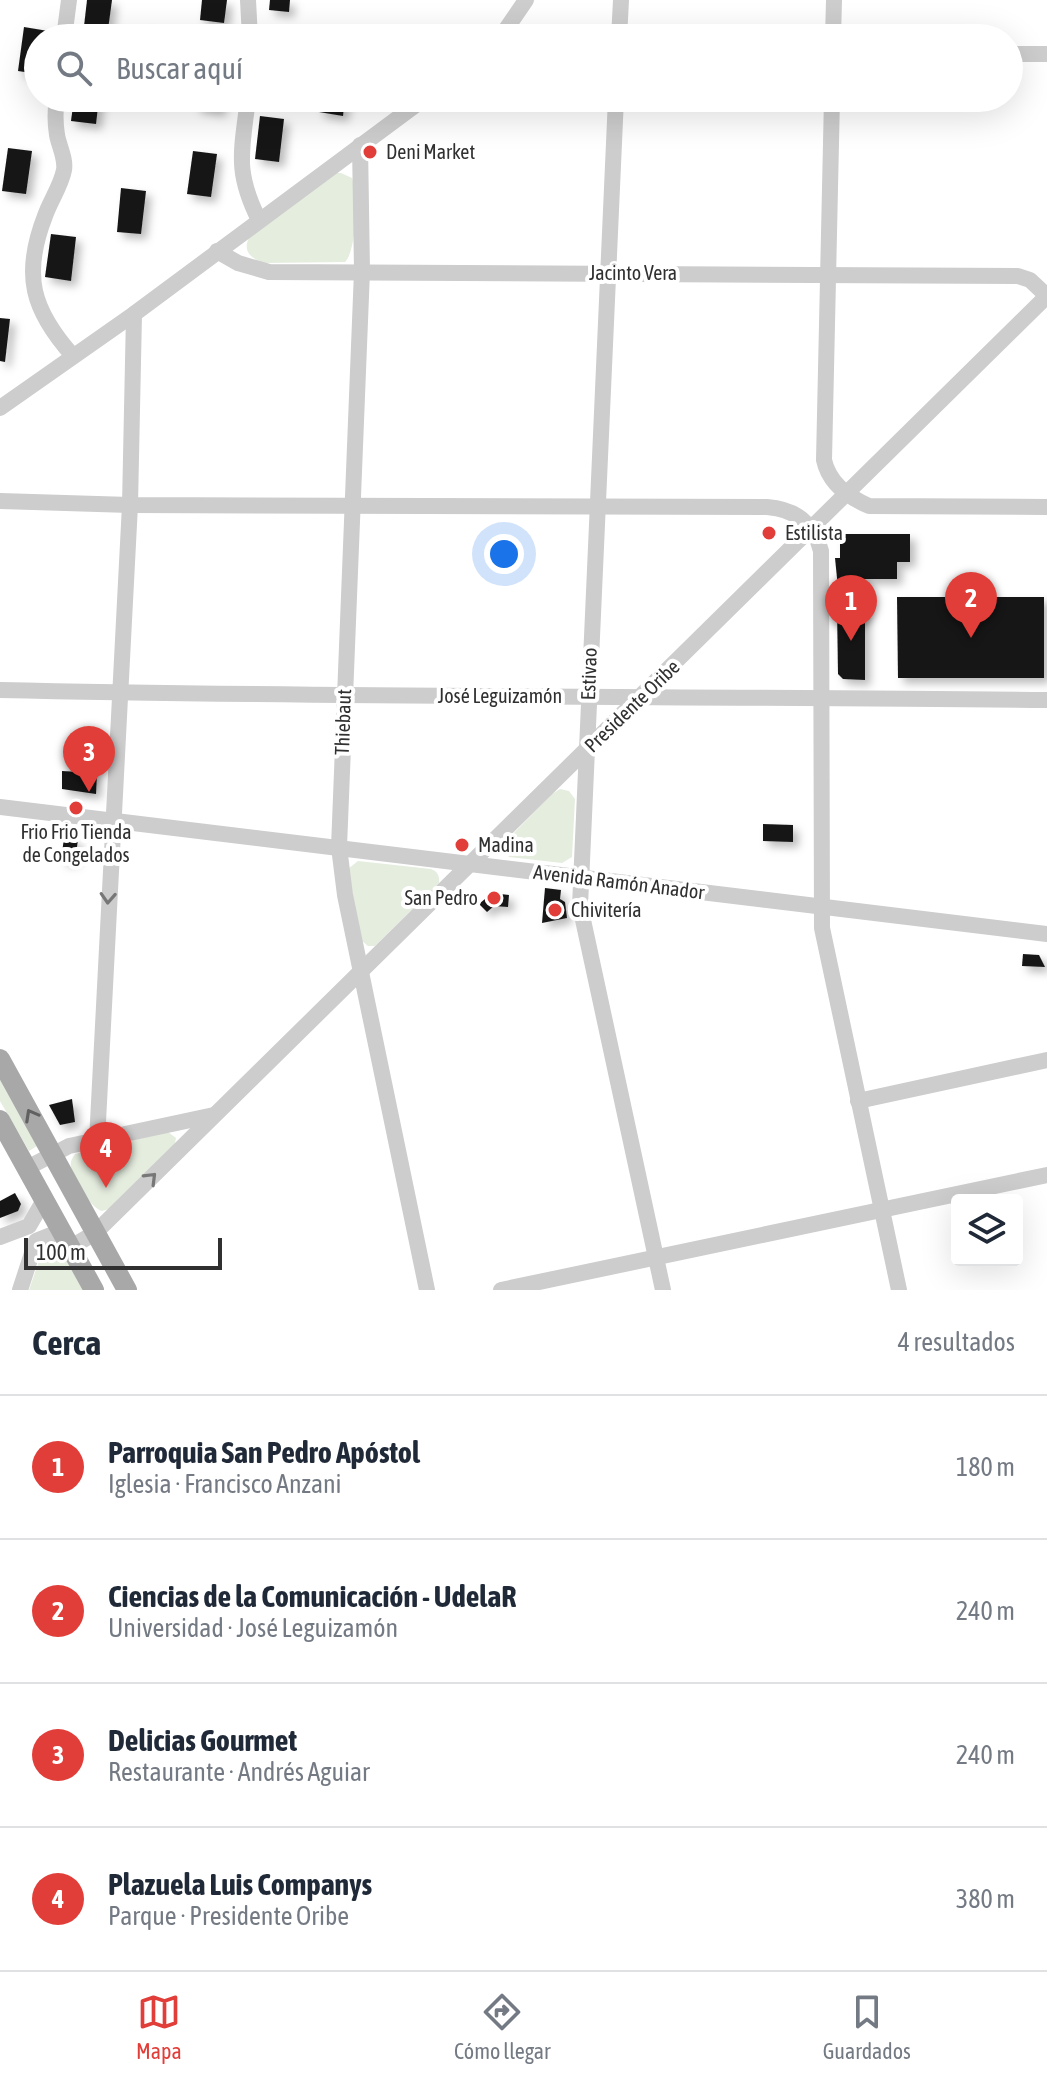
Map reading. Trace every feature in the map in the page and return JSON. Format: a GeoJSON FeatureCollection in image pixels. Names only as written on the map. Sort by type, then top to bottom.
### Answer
{"type":"FeatureCollection","features":[{"type":"Feature","properties":{"kind":"main road"},"geometry":{"type":"LineString","coordinates":[[0,1059],[127,1290]]}},
{"type":"Feature","properties":{"kind":"main road"},"geometry":{"type":"LineString","coordinates":[[0,1120],[94,1290]]}},
{"type":"Feature","properties":{"kind":"street"},"geometry":{"type":"LineString","coordinates":[[66,24],[69,0]]}},
{"type":"Feature","properties":{"kind":"street"},"geometry":{"type":"LineString","coordinates":[[248,0],[249,24]]}},
{"type":"Feature","properties":{"kind":"street"},"geometry":{"type":"LineString","coordinates":[[510,24],[526,0]]}},
{"type":"Feature","properties":{"kind":"street"},"geometry":{"type":"LineString","coordinates":[[620,24],[621,0]]}},
{"type":"Feature","properties":{"kind":"street"},"geometry":{"type":"LineString","coordinates":[[833,24],[834,0]]}},
{"type":"Feature","properties":{"kind":"street"},"geometry":{"type":"LineString","coordinates":[[1023,54],[1047,54]]}},
{"type":"Feature","properties":{"kind":"street"},"geometry":{"type":"LineString","coordinates":[[57,112],[57,131],[65,168],[38,236],[32,274],[43,317],[51,332],[73,356]]}},
{"type":"Feature","properties":{"kind":"street"},"geometry":{"type":"LineString","coordinates":[[247,112],[241,172],[259,220]]}},
{"type":"Feature","properties":{"kind":"street"},"geometry":{"type":"LineString","coordinates":[[0,408],[134,314],[406,112]]}},
{"type":"Feature","properties":{"kind":"street","name":"Estivao"},"geometry":{"type":"LineString","coordinates":[[615,112],[580,906],[663,1290]]}},
{"type":"Feature","properties":{"kind":"street"},"geometry":{"type":"LineString","coordinates":[[832,112],[824,460],[828,474],[846,493],[869,506],[1047,507]]}},
{"type":"Feature","properties":{"kind":"street","name":"Thiebaut"},"geometry":{"type":"LineString","coordinates":[[360,145],[362,271],[339,847],[345,895],[427,1290]]}},
{"type":"Feature","properties":{"kind":"street","name":"Jacinto Vera"},"geometry":{"type":"LineString","coordinates":[[217,251],[259,271],[1018,276],[1030,280],[1047,296]]}},
{"type":"Feature","properties":{"kind":"street","name":"Presidente Oribe"},"geometry":{"type":"LineString","coordinates":[[0,1237],[33,1234],[66,1239],[95,1233],[1047,296]]}},
{"type":"Feature","properties":{"kind":"street"},"geometry":{"type":"LineString","coordinates":[[97,1141],[130,505],[134,314]]}},
{"type":"Feature","properties":{"kind":"street"},"geometry":{"type":"LineString","coordinates":[[0,501],[130,505],[780,508],[792,511],[812,528],[821,551],[822,928],[899,1290]]}},
{"type":"Feature","properties":{"kind":"street","name":"José Leguizamón"},"geometry":{"type":"LineString","coordinates":[[0,690],[344,697],[1047,700]]}},
{"type":"Feature","properties":{"kind":"street","name":"Avenida Ramón Anador"},"geometry":{"type":"LineString","coordinates":[[0,807],[1047,934]]}},
{"type":"Feature","properties":{"kind":"street"},"geometry":{"type":"LineString","coordinates":[[858,1101],[1047,1060]]}},
{"type":"Feature","properties":{"kind":"street"},"geometry":{"type":"LineString","coordinates":[[27,1168],[69,1146],[215,1115]]}},
{"type":"Feature","properties":{"kind":"street"},"geometry":{"type":"LineString","coordinates":[[501,1290],[1047,1175]]}},
{"type":"Feature","properties":{"kind":"street"},"geometry":{"type":"LineString","coordinates":[[20,1290],[44,1200]]}},
{"type":"Feature","properties":{"kind":"shaded area"},"geometry":{"type":"Polygon","coordinates":[[[335,173],[352,178],[355,196],[354,234],[345,262],[264,263],[250,255],[247,245],[253,233],[335,173]]]}},
{"type":"Feature","properties":{"kind":"shaded area"},"geometry":{"type":"Polygon","coordinates":[[[560,789],[569,791],[575,799],[572,857],[562,863],[509,857],[503,849],[508,839],[560,789]]]}},
{"type":"Feature","properties":{"kind":"shaded area"},"geometry":{"type":"Polygon","coordinates":[[[358,861],[431,869],[439,878],[439,883],[375,946],[368,946],[361,940],[348,869],[358,861]]]}},
{"type":"Feature","properties":{"kind":"shaded area"},"geometry":{"type":"Polygon","coordinates":[[[0,1077],[37,1146],[29,1151],[0,1101],[0,1077]]]}},
{"type":"Feature","properties":{"kind":"shaded area"},"geometry":{"type":"Polygon","coordinates":[[[168,1132],[176,1138],[174,1147],[109,1209],[102,1211],[93,1205],[72,1172],[71,1163],[75,1154],[168,1132]]]}},
{"type":"Feature","properties":{"kind":"shaded area"},"geometry":{"type":"Polygon","coordinates":[[[59,1247],[85,1290],[29,1290],[44,1248],[59,1247]]]}},
{"type":"Feature","properties":{"kind":"building"},"geometry":{"type":"Polygon","coordinates":[[[87,0],[112,0],[109,24],[84,24],[87,0]]]}},
{"type":"Feature","properties":{"kind":"building"},"geometry":{"type":"Polygon","coordinates":[[[202,0],[227,0],[224,23],[200,20],[202,0]]]}},
{"type":"Feature","properties":{"kind":"building"},"geometry":{"type":"Polygon","coordinates":[[[270,0],[290,0],[289,12],[269,10],[270,0]]]}},
{"type":"Feature","properties":{"kind":"building"},"geometry":{"type":"Polygon","coordinates":[[[24,27],[24,72],[18,71],[24,27]]]}},
{"type":"Feature","properties":{"kind":"building"},"geometry":{"type":"Polygon","coordinates":[[[72,112],[97,112],[96,124],[71,121],[72,112]]]}},
{"type":"Feature","properties":{"kind":"building"},"geometry":{"type":"Polygon","coordinates":[[[319,112],[343,112],[343,116],[319,112]]]}},
{"type":"Feature","properties":{"kind":"building"},"geometry":{"type":"Polygon","coordinates":[[[260,116],[284,119],[279,162],[255,159],[260,116]]]}},
{"type":"Feature","properties":{"kind":"building"},"geometry":{"type":"Polygon","coordinates":[[[8,148],[32,151],[26,194],[2,191],[8,148]]]}},
{"type":"Feature","properties":{"kind":"building"},"geometry":{"type":"Polygon","coordinates":[[[193,151],[217,154],[211,197],[187,194],[193,151]]]}},
{"type":"Feature","properties":{"kind":"building"},"geometry":{"type":"Polygon","coordinates":[[[121,188],[146,191],[141,234],[117,232],[121,188]]]}},
{"type":"Feature","properties":{"kind":"building"},"geometry":{"type":"Polygon","coordinates":[[[51,234],[76,237],[71,281],[45,277],[51,234]]]}},
{"type":"Feature","properties":{"kind":"building"},"geometry":{"type":"Polygon","coordinates":[[[0,318],[10,319],[5,362],[0,361],[0,318]]]}},
{"type":"Feature","properties":{"kind":"building"},"geometry":{"type":"Polygon","coordinates":[[[840,534],[910,534],[910,562],[897,562],[897,579],[853,579],[852,588],[838,588],[835,558],[840,558],[840,534]]]}},
{"type":"Feature","properties":{"kind":"building"},"geometry":{"type":"Polygon","coordinates":[[[897,597],[1044,597],[1044,678],[898,678],[897,597]]]}},
{"type":"Feature","properties":{"kind":"building"},"geometry":{"type":"Polygon","coordinates":[[[837,608],[865,608],[865,680],[843,679],[838,674],[837,608]]]}},
{"type":"Feature","properties":{"kind":"building"},"geometry":{"type":"Polygon","coordinates":[[[62,771],[97,773],[96,794],[62,789],[62,771]]]}},
{"type":"Feature","properties":{"kind":"building"},"geometry":{"type":"Polygon","coordinates":[[[763,824],[793,825],[793,842],[763,841],[763,824]]]}},
{"type":"Feature","properties":{"kind":"building"},"geometry":{"type":"Polygon","coordinates":[[[64,838],[78,840],[75,860],[61,861],[64,838]]]}},
{"type":"Feature","properties":{"kind":"building","name":"Chivitería"},"geometry":{"type":"Polygon","coordinates":[[[545,888],[561,890],[560,899],[565,902],[567,918],[542,923],[545,888]]]}},
{"type":"Feature","properties":{"kind":"building"},"geometry":{"type":"Polygon","coordinates":[[[492,893],[509,895],[508,907],[494,906],[487,912],[479,904],[492,893]]]}},
{"type":"Feature","properties":{"kind":"building"},"geometry":{"type":"Polygon","coordinates":[[[1023,954],[1039,955],[1045,967],[1022,966],[1023,954]]]}},
{"type":"Feature","properties":{"kind":"building"},"geometry":{"type":"Polygon","coordinates":[[[72,1099],[75,1122],[60,1125],[49,1105],[72,1099]]]}},
{"type":"Feature","properties":{"kind":"building"},"geometry":{"type":"Polygon","coordinates":[[[15,1193],[21,1204],[18,1211],[0,1218],[0,1201],[15,1193]]]}},
{"type":"Feature","properties":{"kind":"place","name":"Deni Market"},"geometry":{"type":"Point","coordinates":[370,152]}},
{"type":"Feature","properties":{"kind":"place","name":"Estilista"},"geometry":{"type":"Point","coordinates":[769,533]}},
{"type":"Feature","properties":{"kind":"place","name":"Ciencias de la Comunicación - UdelaR"},"geometry":{"type":"Point","coordinates":[971,638]}},
{"type":"Feature","properties":{"kind":"place","name":"Parroquia San Pedro Apóstol"},"geometry":{"type":"Point","coordinates":[851,641]}},
{"type":"Feature","properties":{"kind":"place","name":"Delicias Gourmet"},"geometry":{"type":"Point","coordinates":[89,792]}},
{"type":"Feature","properties":{"kind":"place","name":"Frio Frio Tienda de Congelados"},"geometry":{"type":"Point","coordinates":[76,808]}},
{"type":"Feature","properties":{"kind":"place","name":"Madina"},"geometry":{"type":"Point","coordinates":[462,845]}},
{"type":"Feature","properties":{"kind":"place","name":"San Pedro"},"geometry":{"type":"Point","coordinates":[494,898]}},
{"type":"Feature","properties":{"kind":"place","name":"Chivitería"},"geometry":{"type":"Point","coordinates":[555,910]}},
{"type":"Feature","properties":{"kind":"place","name":"Plazuela Luis Companys"},"geometry":{"type":"Point","coordinates":[106,1188]}}]}
